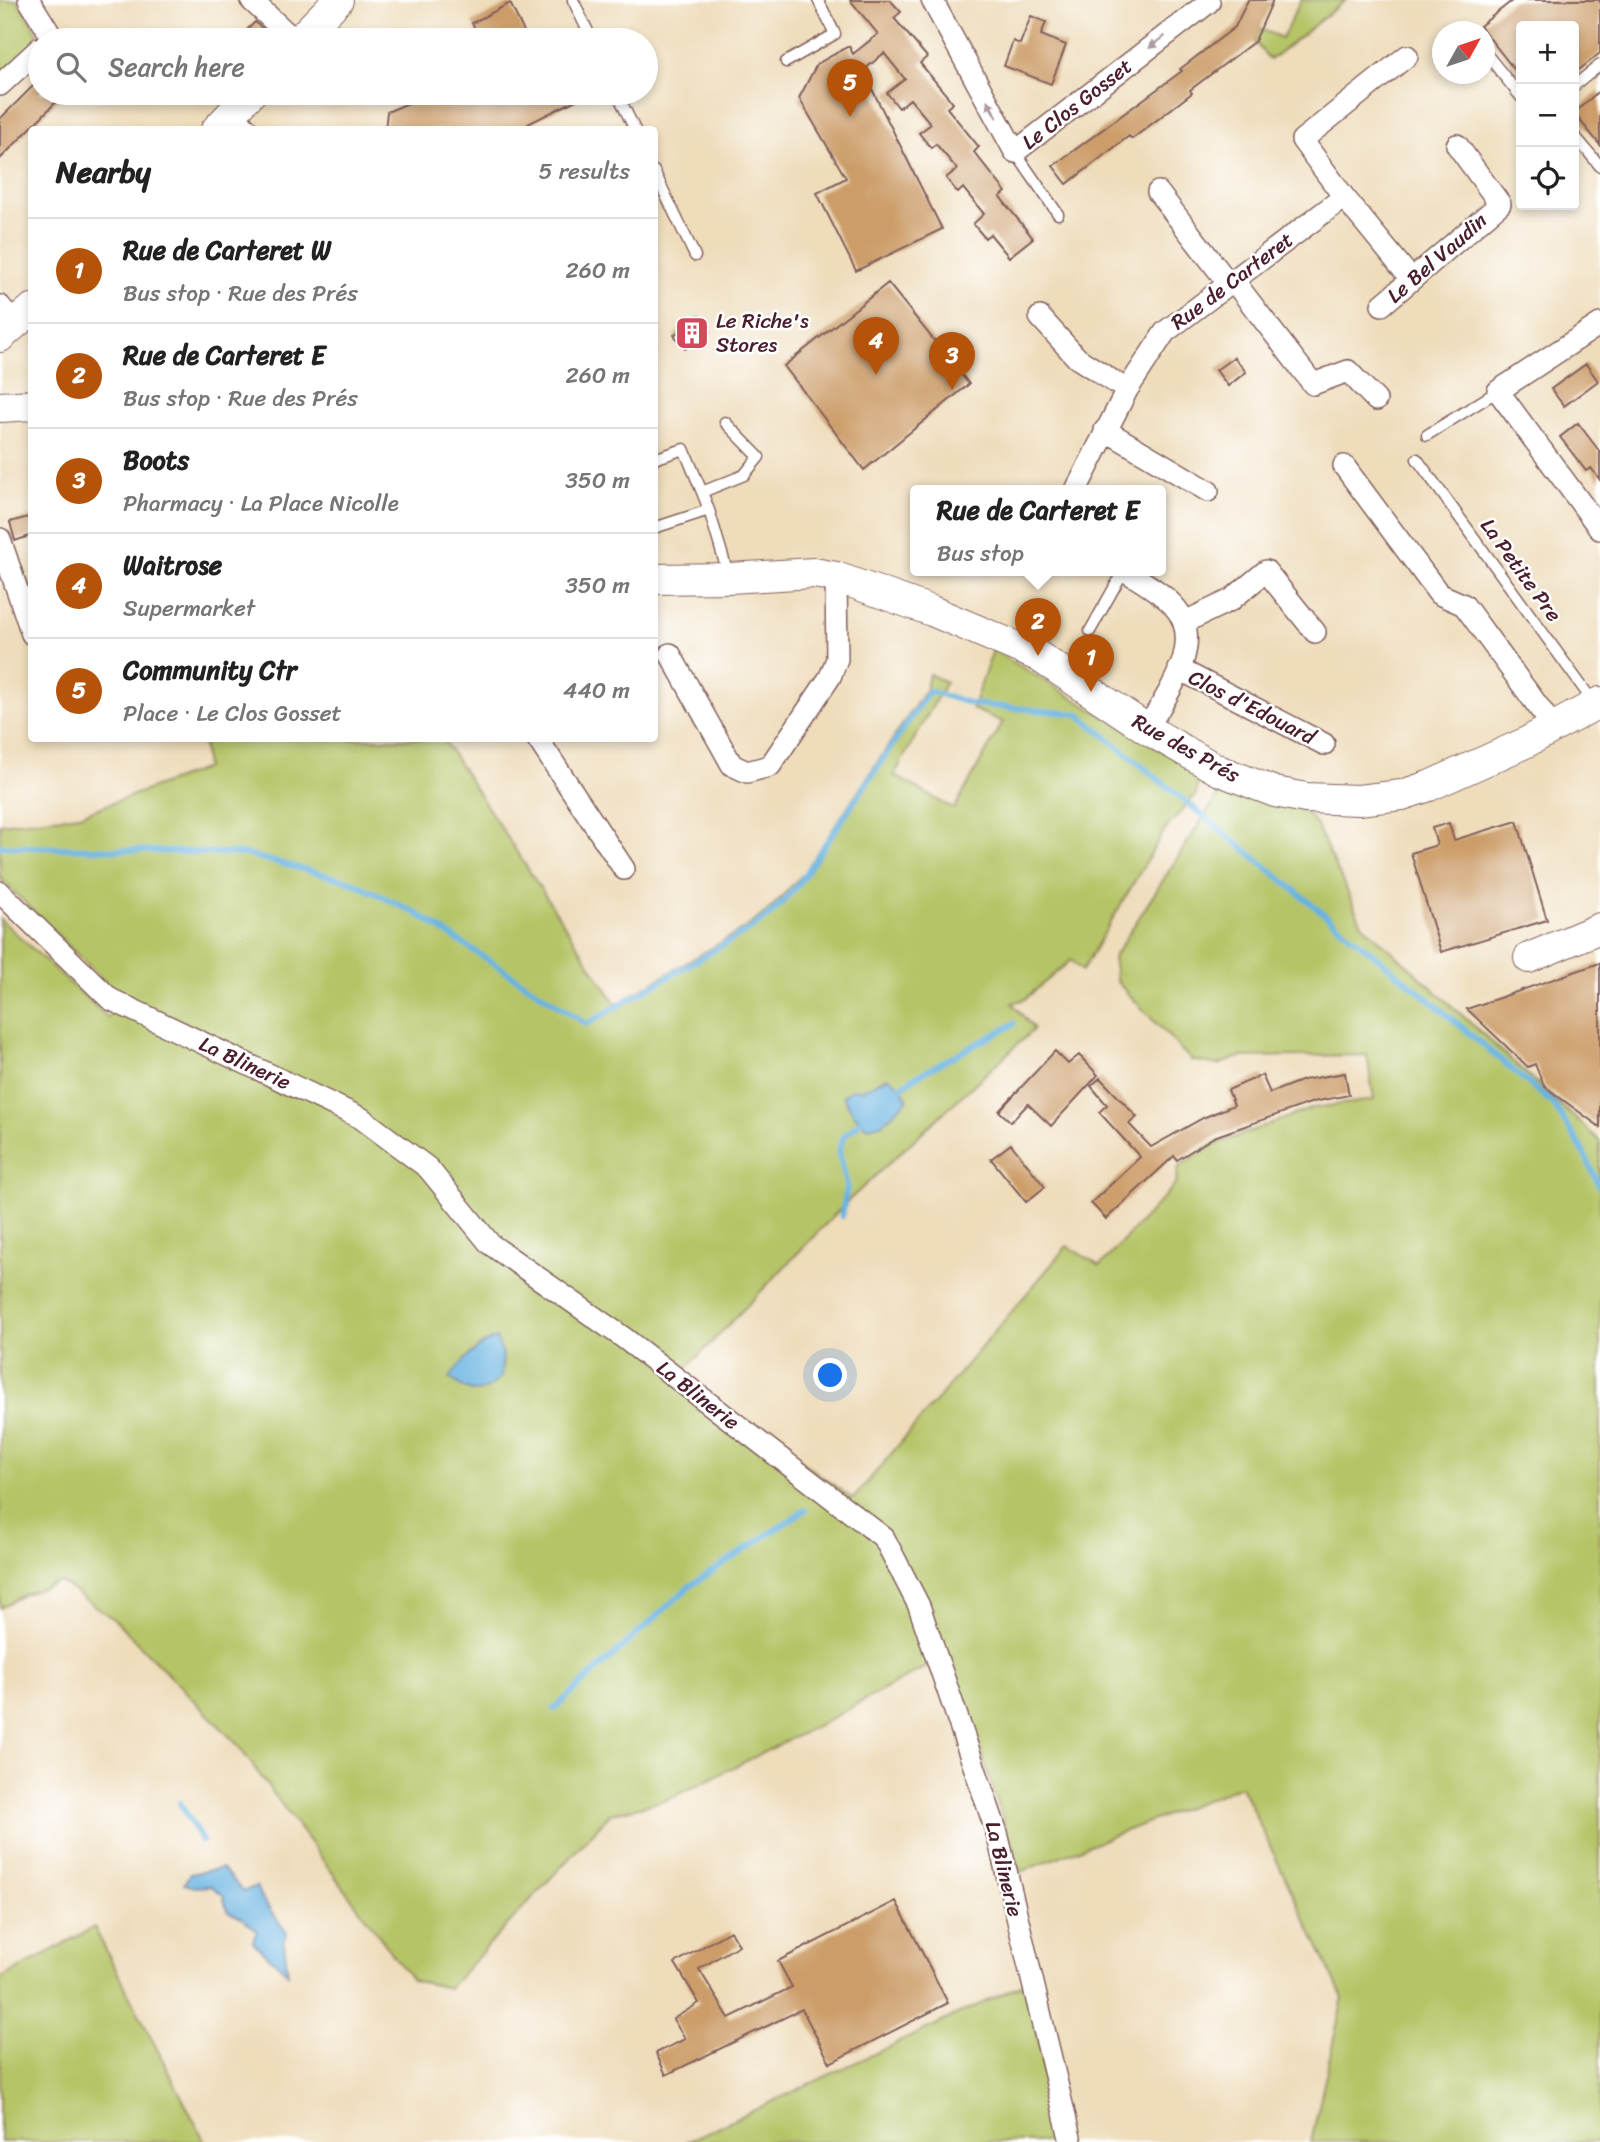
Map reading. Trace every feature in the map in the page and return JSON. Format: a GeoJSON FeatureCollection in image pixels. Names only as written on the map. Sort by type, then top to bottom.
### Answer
{"type":"FeatureCollection","features":[{"type":"Feature","properties":{"kind":"main road"},"geometry":{"type":"LineString","coordinates":[[309,28],[338,0]]}},
{"type":"Feature","properties":{"kind":"main road"},"geometry":{"type":"LineString","coordinates":[[0,407],[28,405]]}},
{"type":"Feature","properties":{"kind":"main road","name":"Rue des Prés"},"geometry":{"type":"LineString","coordinates":[[658,579],[814,573],[836,577],[932,611],[1038,656],[1147,729],[1218,770],[1275,792],[1306,798],[1333,800],[1402,795],[1429,786],[1554,728],[1598,703]]}},
{"type":"Feature","properties":{"kind":"main road"},"geometry":{"type":"LineString","coordinates":[[1529,958],[1600,928]]}},
{"type":"Feature","properties":{"kind":"street"},"geometry":{"type":"LineString","coordinates":[[29,0],[46,28]]}},
{"type":"Feature","properties":{"kind":"street"},"geometry":{"type":"LineString","coordinates":[[251,0],[283,28]]}},
{"type":"Feature","properties":{"kind":"street","name":"Le Clos Gosset"},"geometry":{"type":"LineString","coordinates":[[932,0],[1015,152],[1208,1]]}},
{"type":"Feature","properties":{"kind":"street"},"geometry":{"type":"LineString","coordinates":[[1407,56],[1302,140],[1344,197],[1411,279]]}},
{"type":"Feature","properties":{"kind":"street"},"geometry":{"type":"LineString","coordinates":[[0,85],[28,59]]}},
{"type":"Feature","properties":{"kind":"street","name":"Le Bel Vaudin"},"geometry":{"type":"LineString","coordinates":[[1382,305],[1500,204],[1457,145]]}},
{"type":"Feature","properties":{"kind":"street"},"geometry":{"type":"LineString","coordinates":[[1158,192],[1312,384],[1348,371],[1376,400]]}},
{"type":"Feature","properties":{"kind":"street","name":"Rue de Carteret"},"geometry":{"type":"LineString","coordinates":[[1078,485],[1127,390],[1165,332],[1344,197]]}},
{"type":"Feature","properties":{"kind":"street"},"geometry":{"type":"LineString","coordinates":[[1040,317],[1077,358],[1127,390]]}},
{"type":"Feature","properties":{"kind":"street"},"geometry":{"type":"LineString","coordinates":[[1600,324],[1498,391],[1600,529]]}},
{"type":"Feature","properties":{"kind":"street"},"geometry":{"type":"LineString","coordinates":[[1105,430],[1208,491]]}},
{"type":"Feature","properties":{"kind":"street"},"geometry":{"type":"LineString","coordinates":[[1344,466],[1439,594],[1465,605],[1554,728]]}},
{"type":"Feature","properties":{"kind":"street"},"geometry":{"type":"LineString","coordinates":[[0,539],[28,622]]}},
{"type":"Feature","properties":{"kind":"street"},"geometry":{"type":"LineString","coordinates":[[1185,622],[1231,600],[1266,571],[1315,632]]}},
{"type":"Feature","properties":{"kind":"street"},"geometry":{"type":"LineString","coordinates":[[1133,576],[1175,607],[1185,622],[1187,633],[1186,650],[1179,669],[1147,729]]}},
{"type":"Feature","properties":{"kind":"street"},"geometry":{"type":"LineString","coordinates":[[670,654],[732,765],[747,772],[771,766],[834,668],[837,659],[836,577]]}},
{"type":"Feature","properties":{"kind":"street","name":"Clos d'Edouard"},"geometry":{"type":"LineString","coordinates":[[1179,669],[1324,744]]}},
{"type":"Feature","properties":{"kind":"street"},"geometry":{"type":"LineString","coordinates":[[540,742],[624,869]]}},
{"type":"Feature","properties":{"kind":"street","name":"La Blinerie"},"geometry":{"type":"LineString","coordinates":[[0,892],[110,999],[361,1118],[428,1168],[490,1244],[624,1338],[884,1538],[919,1606],[997,1833],[1071,2142]]}},
{"type":"Feature","properties":{"kind":"lane"},"geometry":{"type":"LineString","coordinates":[[573,0],[586,28]]}},
{"type":"Feature","properties":{"kind":"lane"},"geometry":{"type":"LineString","coordinates":[[786,62],[835,34],[818,0]]}},
{"type":"Feature","properties":{"kind":"lane"},"geometry":{"type":"LineString","coordinates":[[1495,64],[1516,91]]}},
{"type":"Feature","properties":{"kind":"lane"},"geometry":{"type":"LineString","coordinates":[[1576,84],[1600,65]]}},
{"type":"Feature","properties":{"kind":"lane"},"geometry":{"type":"LineString","coordinates":[[623,105],[633,126]]}},
{"type":"Feature","properties":{"kind":"lane"},"geometry":{"type":"LineString","coordinates":[[1579,141],[1600,166]]}},
{"type":"Feature","properties":{"kind":"lane"},"geometry":{"type":"LineString","coordinates":[[1015,152],[1058,215]]}},
{"type":"Feature","properties":{"kind":"lane"},"geometry":{"type":"LineString","coordinates":[[658,179],[695,256]]}},
{"type":"Feature","properties":{"kind":"lane"},"geometry":{"type":"LineString","coordinates":[[1427,435],[1498,391]]}},
{"type":"Feature","properties":{"kind":"lane"},"geometry":{"type":"LineString","coordinates":[[702,492],[744,475],[760,457],[725,422]]}},
{"type":"Feature","properties":{"kind":"lane"},"geometry":{"type":"LineString","coordinates":[[658,458],[684,449],[709,510],[730,578]]}},
{"type":"Feature","properties":{"kind":"lane","name":"La Petite Pre"},"geometry":{"type":"LineString","coordinates":[[1416,459],[1598,703]]}},
{"type":"Feature","properties":{"kind":"lane"},"geometry":{"type":"LineString","coordinates":[[658,527],[709,510]]}},
{"type":"Feature","properties":{"kind":"lane"},"geometry":{"type":"LineString","coordinates":[[1090,631],[1121,576]]}},
{"type":"Feature","properties":{"kind":"green space"},"geometry":{"type":"Polygon","coordinates":[[[0,0],[17,0],[34,28],[28,28],[28,50],[0,77],[0,0]]]}},
{"type":"Feature","properties":{"kind":"green space"},"geometry":{"type":"Polygon","coordinates":[[[1301,0],[1346,0],[1270,60],[1254,41],[1260,29],[1282,38],[1301,0]]]}},
{"type":"Feature","properties":{"kind":"green space"},"geometry":{"type":"Polygon","coordinates":[[[993,650],[1200,774],[1196,794],[1164,831],[1082,971],[1071,960],[1025,999],[1012,1003],[1034,1029],[848,1201],[681,1374],[853,1499],[1067,1246],[1100,1266],[1176,1184],[1179,1166],[1211,1146],[1313,1108],[1374,1100],[1367,1055],[1239,1057],[1218,1065],[1191,1060],[1117,982],[1113,958],[1218,795],[1237,791],[1306,812],[1316,824],[1362,924],[1600,1141],[1600,2142],[1311,2142],[1343,1998],[1241,1786],[1020,1872],[949,1654],[819,1725],[667,1800],[610,1814],[449,1988],[412,1980],[236,1743],[116,1621],[61,1582],[25,1594],[0,1608],[0,919],[108,1018],[120,997],[0,878],[0,824],[80,815],[206,768],[203,742],[445,742],[616,1004],[747,927],[772,907],[803,874],[926,689],[929,674],[946,682],[894,775],[954,809],[1003,722],[972,709],[993,650]]]}},
{"type":"Feature","properties":{"kind":"green space"},"geometry":{"type":"Polygon","coordinates":[[[94,1927],[205,2142],[0,2142],[0,1979],[94,1927]]]}},
{"type":"Feature","properties":{"kind":"green space"},"geometry":{"type":"Polygon","coordinates":[[[1025,1983],[1063,2142],[686,2142],[1025,1983]]]}},
{"type":"Feature","properties":{"kind":"water"},"geometry":{"type":"Polygon","coordinates":[[[888,1077],[896,1082],[908,1099],[883,1123],[869,1127],[857,1118],[843,1096],[852,1089],[862,1090],[888,1077]]]}},
{"type":"Feature","properties":{"kind":"water"},"geometry":{"type":"Polygon","coordinates":[[[496,1338],[503,1355],[501,1377],[494,1384],[477,1392],[450,1378],[470,1355],[496,1338]]]}},
{"type":"Feature","properties":{"kind":"water"},"geometry":{"type":"Polygon","coordinates":[[[222,1868],[243,1892],[256,1886],[260,1896],[287,1933],[284,1943],[288,1974],[253,1942],[257,1930],[227,1911],[223,1895],[211,1886],[195,1887],[184,1884],[190,1874],[222,1868]]]}},
{"type":"Feature","properties":{"kind":"building"},"geometry":{"type":"Polygon","coordinates":[[[850,0],[890,0],[901,12],[894,18],[927,57],[920,63],[953,103],[947,108],[979,147],[974,152],[1006,192],[1000,197],[1033,238],[1009,257],[990,234],[985,238],[973,224],[984,214],[963,188],[958,193],[946,178],[957,169],[936,144],[931,148],[919,133],[931,124],[910,99],[899,108],[887,93],[905,79],[884,53],[863,71],[942,229],[856,271],[817,193],[846,178],[799,98],[817,64],[849,46],[853,54],[878,34],[850,0]]]}},
{"type":"Feature","properties":{"kind":"building"},"geometry":{"type":"Polygon","coordinates":[[[1248,0],[1273,0],[1255,41],[1190,90],[1192,93],[1132,139],[1129,136],[1067,184],[1053,166],[1182,71],[1180,69],[1235,27],[1248,0]]]}},
{"type":"Feature","properties":{"kind":"building"},"geometry":{"type":"Polygon","coordinates":[[[1513,0],[1600,0],[1600,53],[1579,70],[1579,21],[1516,21],[1516,72],[1495,45],[1495,21],[1486,21],[1513,0]]]}},
{"type":"Feature","properties":{"kind":"building"},"geometry":{"type":"Polygon","coordinates":[[[510,3],[522,28],[475,28],[472,23],[510,3]]]}},
{"type":"Feature","properties":{"kind":"building"},"geometry":{"type":"Polygon","coordinates":[[[1031,16],[1046,22],[1041,35],[1066,45],[1051,84],[1004,66],[1013,41],[1020,44],[1031,16]]]}},
{"type":"Feature","properties":{"kind":"building"},"geometry":{"type":"Polygon","coordinates":[[[255,22],[262,28],[249,28],[255,22]]]}},
{"type":"Feature","properties":{"kind":"building"},"geometry":{"type":"Polygon","coordinates":[[[1600,90],[1600,145],[1579,119],[1579,109],[1600,90]]]}},
{"type":"Feature","properties":{"kind":"building"},"geometry":{"type":"Polygon","coordinates":[[[28,91],[28,105],[53,105],[32,126],[28,126],[28,131],[0,159],[0,119],[28,91]]]}},
{"type":"Feature","properties":{"kind":"building"},"geometry":{"type":"Polygon","coordinates":[[[404,105],[566,105],[528,124],[529,126],[385,126],[387,112],[404,105]]]}},
{"type":"Feature","properties":{"kind":"building"},"geometry":{"type":"Polygon","coordinates":[[[888,283],[969,384],[864,470],[784,366],[888,283]]]}},
{"type":"Feature","properties":{"kind":"building","name":"Le Riche's Stores"},"geometry":{"type":"Polygon","coordinates":[[[699,316],[710,331],[685,349],[674,335],[699,316]]]}},
{"type":"Feature","properties":{"kind":"building"},"geometry":{"type":"Polygon","coordinates":[[[1234,357],[1246,372],[1228,386],[1216,370],[1234,357]]]}},
{"type":"Feature","properties":{"kind":"building"},"geometry":{"type":"Polygon","coordinates":[[[1586,364],[1598,381],[1564,406],[1551,389],[1586,364]]]}},
{"type":"Feature","properties":{"kind":"building"},"geometry":{"type":"Polygon","coordinates":[[[1578,423],[1600,452],[1600,480],[1591,468],[1586,471],[1560,437],[1578,423]]]}},
{"type":"Feature","properties":{"kind":"building"},"geometry":{"type":"Polygon","coordinates":[[[28,517],[28,536],[15,541],[10,522],[28,517]]]}},
{"type":"Feature","properties":{"kind":"building"},"geometry":{"type":"Polygon","coordinates":[[[1517,821],[1547,920],[1441,952],[1411,853],[1437,845],[1432,828],[1449,823],[1454,840],[1517,821]]]}},
{"type":"Feature","properties":{"kind":"building"},"geometry":{"type":"Polygon","coordinates":[[[1600,963],[1600,1127],[1544,1086],[1535,1064],[1528,1067],[1467,1009],[1600,963]]]}},
{"type":"Feature","properties":{"kind":"building"},"geometry":{"type":"Polygon","coordinates":[[[1055,1051],[1068,1064],[1079,1055],[1098,1075],[1051,1126],[1028,1104],[1011,1122],[999,1111],[1055,1051]]]}},
{"type":"Feature","properties":{"kind":"building"},"geometry":{"type":"Polygon","coordinates":[[[1345,1073],[1349,1095],[1313,1102],[1214,1137],[1177,1160],[1174,1156],[1106,1219],[1091,1203],[1140,1157],[1099,1112],[1107,1105],[1091,1086],[1100,1078],[1137,1117],[1129,1124],[1151,1147],[1203,1118],[1234,1105],[1228,1090],[1262,1075],[1270,1093],[1303,1080],[1345,1073]]]}},
{"type":"Feature","properties":{"kind":"building"},"geometry":{"type":"Polygon","coordinates":[[[1011,1144],[1045,1187],[1026,1202],[991,1159],[1011,1144]]]}},
{"type":"Feature","properties":{"kind":"building"},"geometry":{"type":"Polygon","coordinates":[[[896,1901],[948,2003],[830,2063],[802,2009],[666,2075],[656,2053],[685,2039],[673,2019],[699,2003],[675,1963],[730,1931],[739,1945],[699,1969],[729,2018],[792,1987],[778,1961],[896,1901]]]}},
{"type":"Feature","properties":{"kind":"waterway"},"geometry":{"type":"LineString","coordinates":[[0,846],[245,854],[352,882],[416,913],[587,1024],[749,930],[773,912],[797,886],[929,691],[972,704],[1078,714],[1425,996],[1553,1104],[1582,1149],[1600,1187]]}},
{"type":"Feature","properties":{"kind":"waterway"},"geometry":{"type":"LineString","coordinates":[[900,1088],[915,1077],[1014,1024]]}},
{"type":"Feature","properties":{"kind":"waterway"},"geometry":{"type":"LineString","coordinates":[[842,1216],[847,1185],[839,1152],[843,1137],[860,1122]]}},
{"type":"Feature","properties":{"kind":"waterway"},"geometry":{"type":"LineString","coordinates":[[554,1709],[690,1586],[805,1510]]}},
{"type":"Feature","properties":{"kind":"waterway"},"geometry":{"type":"LineString","coordinates":[[180,1803],[202,1841]]}},
{"type":"Feature","properties":{"kind":"place","name":"Community Ctr"},"geometry":{"type":"Point","coordinates":[850,117]}},
{"type":"Feature","properties":{"kind":"place","name":"Le Riche's Stores"},"geometry":{"type":"Point","coordinates":[692,333]}},
{"type":"Feature","properties":{"kind":"place","name":"Waitrose"},"geometry":{"type":"Point","coordinates":[876,375]}},
{"type":"Feature","properties":{"kind":"place","name":"Boots"},"geometry":{"type":"Point","coordinates":[952,390]}},
{"type":"Feature","properties":{"kind":"place","name":"Rue de Carteret E"},"geometry":{"type":"Point","coordinates":[1038,656]}},
{"type":"Feature","properties":{"kind":"place","name":"Rue de Carteret W"},"geometry":{"type":"Point","coordinates":[1091,692]}}]}
